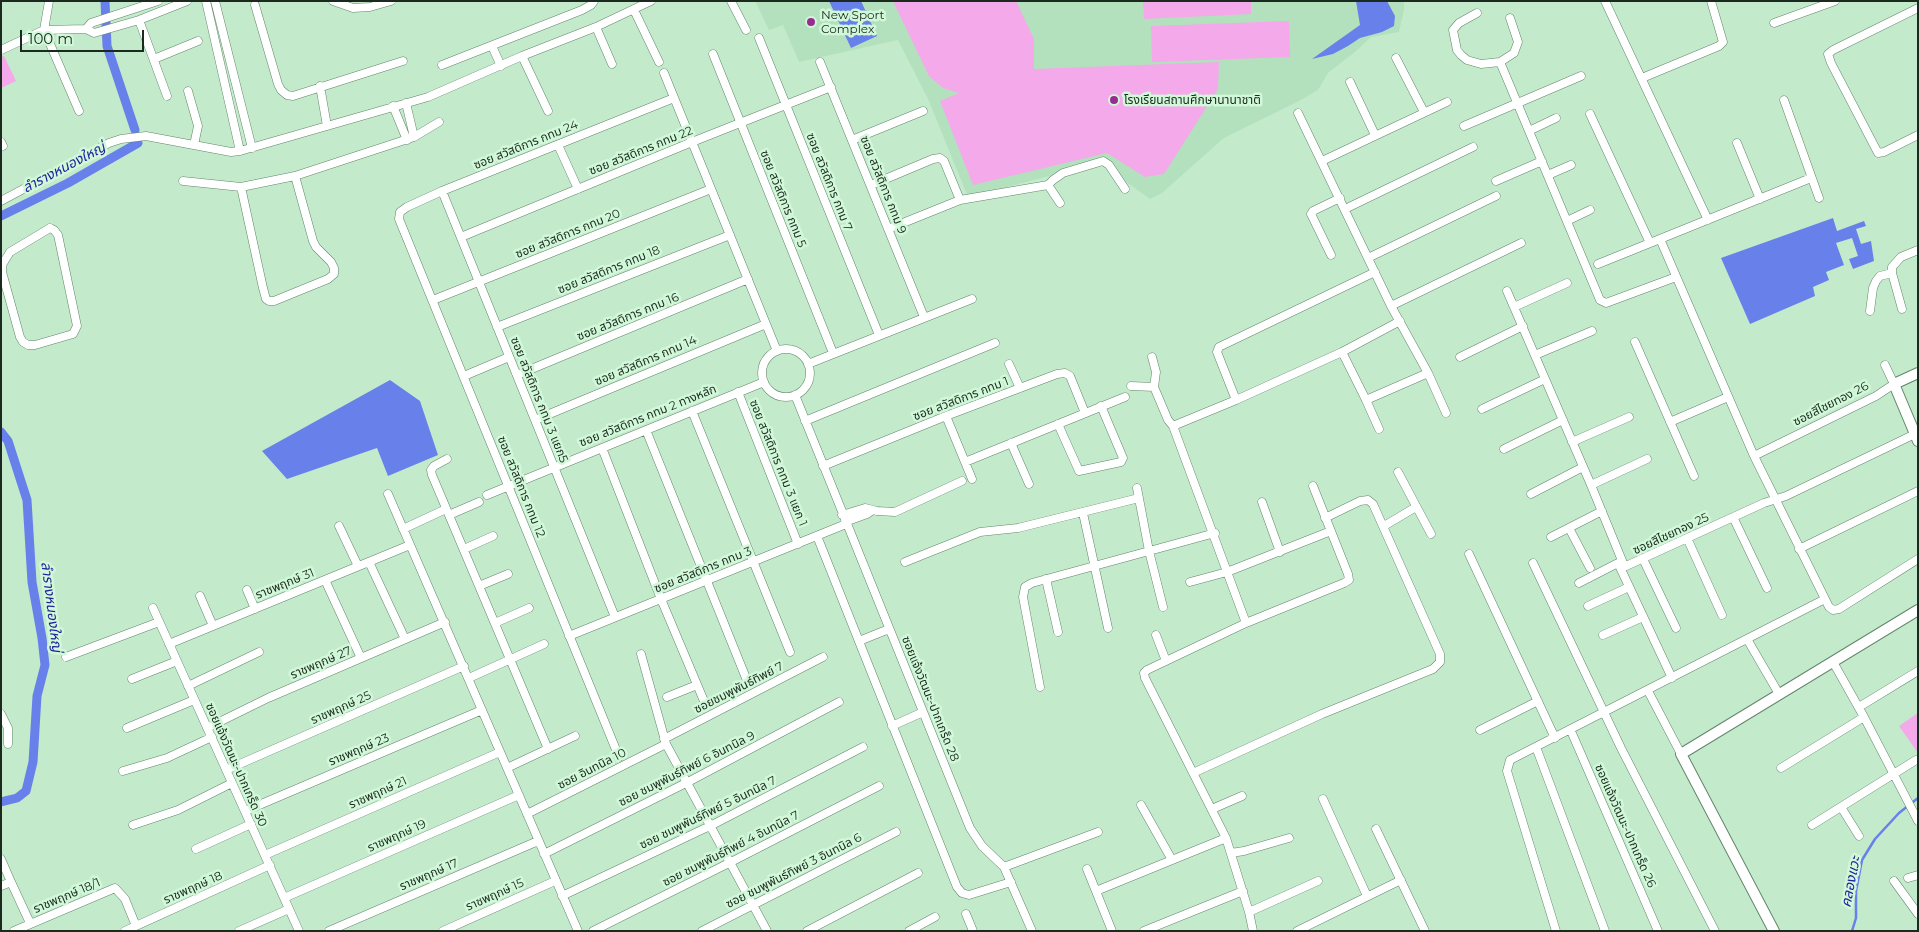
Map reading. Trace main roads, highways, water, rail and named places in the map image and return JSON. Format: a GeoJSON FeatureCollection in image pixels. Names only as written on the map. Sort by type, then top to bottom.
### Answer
{"type":"FeatureCollection","features":[{"type":"Feature","properties":{"kind":"water"},"geometry":{"type":"Polygon","coordinates":[[[829,1],[861,1],[877,36],[851,48],[829,1]]]}},
{"type":"Feature","properties":{"kind":"water"},"geometry":{"type":"Polygon","coordinates":[[[1356,1],[1387,1],[1395,16],[1394,26],[1382,32],[1360,38],[1333,54],[1312,59],[1360,25],[1356,1]]]}},
{"type":"Feature","properties":{"kind":"water"},"geometry":{"type":"Polygon","coordinates":[[[1833,218],[1837,231],[1864,221],[1866,226],[1856,229],[1861,244],[1871,241],[1874,261],[1853,269],[1849,259],[1858,256],[1852,238],[1836,243],[1844,265],[1826,272],[1829,280],[1813,287],[1815,296],[1750,324],[1721,258],[1833,218]]]}},
{"type":"Feature","properties":{"kind":"water"},"geometry":{"type":"Polygon","coordinates":[[[390,380],[420,401],[438,455],[388,476],[377,448],[287,479],[262,451],[390,380]]]}},
{"type":"Feature","properties":{"kind":"waterway"},"geometry":{"type":"LineString","coordinates":[[105,1],[107,46],[135,130]]}},
{"type":"Feature","properties":{"kind":"waterway","name":"ลำรางหนองใหญ่"},"geometry":{"type":"LineString","coordinates":[[1,216],[68,183],[138,143]]}},
{"type":"Feature","properties":{"kind":"waterway","name":"ลำรางหนองใหญ่"},"geometry":{"type":"LineString","coordinates":[[1,432],[8,441],[27,500],[32,582],[45,665],[37,696],[33,762],[26,791],[17,798],[1,802]]}},
{"type":"Feature","properties":{"kind":"waterway","name":"คลองแวะ"},"geometry":{"type":"LineString","coordinates":[[1852,931],[1856,918],[1856,891],[1862,860],[1875,839],[1899,813],[1918,798]]}},
{"type":"Feature","properties":{"kind":"place","name":"New Sport Complex"},"geometry":{"type":"Point","coordinates":[811,22]}},
{"type":"Feature","properties":{"kind":"place","name":"โรงเรียนสถานศึกษานานาชาติ"},"geometry":{"type":"Point","coordinates":[1114,100]}}]}
